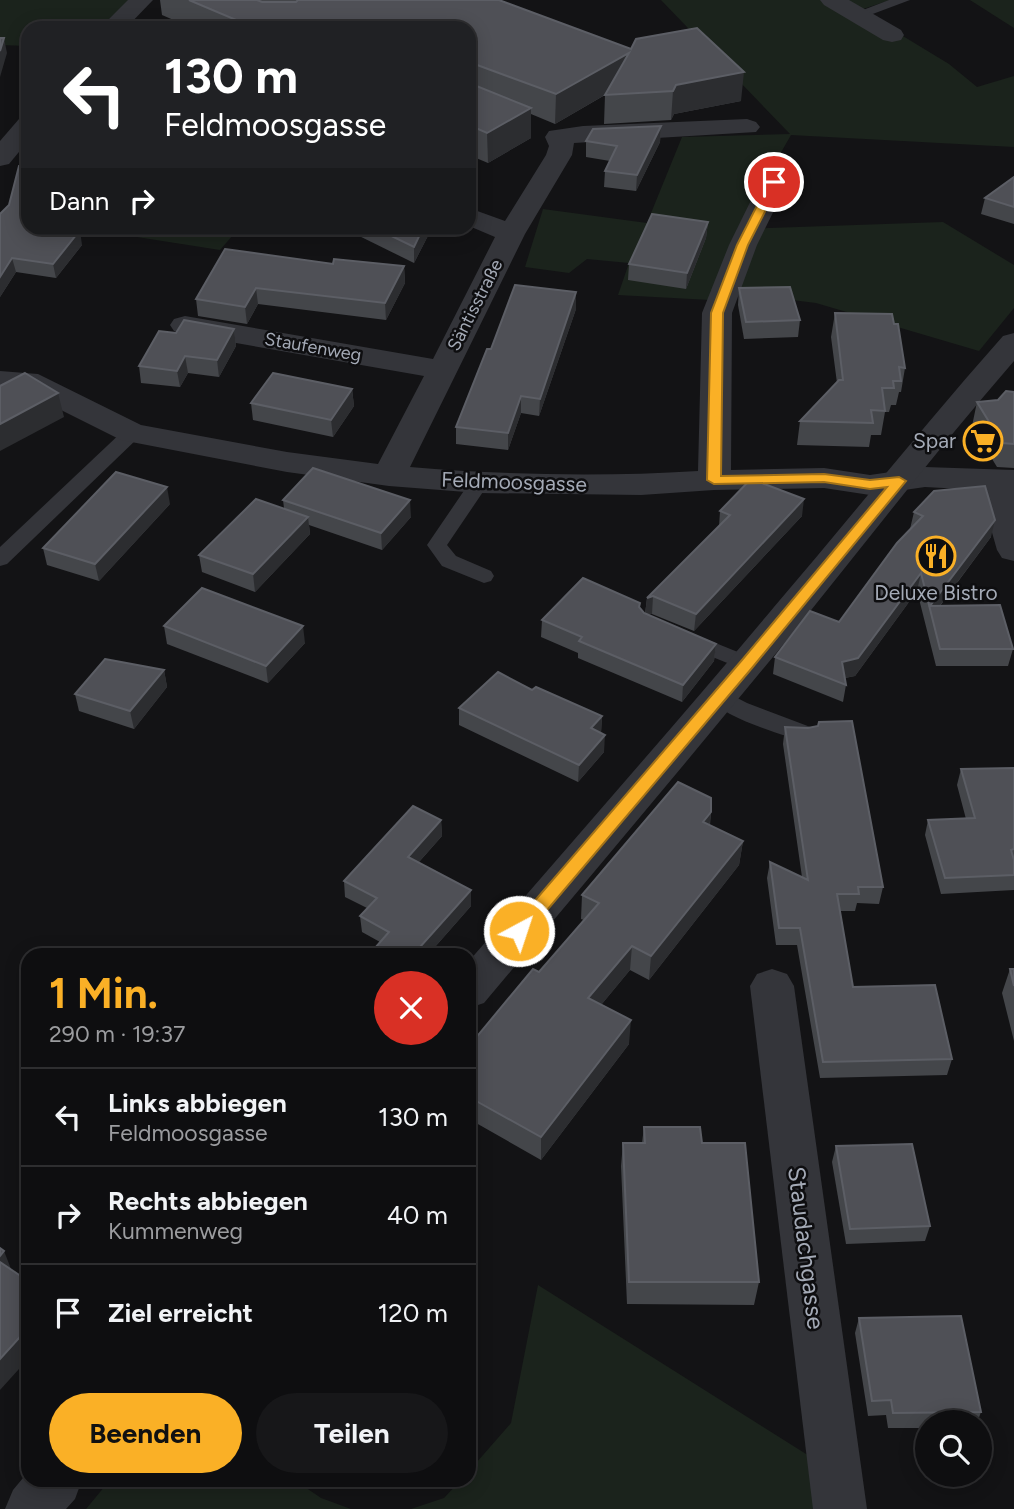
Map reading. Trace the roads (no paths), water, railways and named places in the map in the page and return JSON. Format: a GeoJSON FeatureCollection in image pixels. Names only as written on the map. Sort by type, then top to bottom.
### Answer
{"type":"FeatureCollection","features":[{"type":"Feature","properties":{"kind":"street"},"geometry":{"type":"LineString","coordinates":[[119,21],[141,0]]}},
{"type":"Feature","properties":{"kind":"street"},"geometry":{"type":"LineString","coordinates":[[832,0],[892,35]]}},
{"type":"Feature","properties":{"kind":"street","name":"Säntisstraße"},"geometry":{"type":"LineString","coordinates":[[389,476],[511,234],[559,155],[562,146],[548,133],[747,127]]}},
{"type":"Feature","properties":{"kind":"street"},"geometry":{"type":"LineString","coordinates":[[0,158],[21,132]]}},
{"type":"Feature","properties":{"kind":"street"},"geometry":{"type":"LineString","coordinates":[[714,480],[717,313],[743,245],[774,182]]}},
{"type":"Feature","properties":{"kind":"street"},"geometry":{"type":"LineString","coordinates":[[476,219],[511,234]]}},
{"type":"Feature","properties":{"kind":"street","name":"Staufenweg"},"geometry":{"type":"LineString","coordinates":[[185,325],[442,370]]}},
{"type":"Feature","properties":{"kind":"street"},"geometry":{"type":"LineString","coordinates":[[476,982],[747,664],[899,481],[930,438],[1014,342]]}},
{"type":"Feature","properties":{"kind":"street","name":"Feldmoosgasse"},"geometry":{"type":"LineString","coordinates":[[0,380],[27,381],[132,433],[287,462],[389,476],[479,483],[641,485],[714,480],[824,478],[870,485],[925,477],[1004,481]]}},
{"type":"Feature","properties":{"kind":"street"},"geometry":{"type":"LineString","coordinates":[[1004,481],[1014,550]]}},
{"type":"Feature","properties":{"kind":"street","name":"Staudachgasse"},"geometry":{"type":"LineString","coordinates":[[772,986],[840,1509]]}},
{"type":"Feature","properties":{"kind":"street"},"geometry":{"type":"LineString","coordinates":[[32,1509],[50,1487]]}},
{"type":"Feature","properties":{"kind":"lane"},"geometry":{"type":"LineString","coordinates":[[857,15],[903,0]]}},
{"type":"Feature","properties":{"kind":"lane"},"geometry":{"type":"LineString","coordinates":[[0,559],[132,433]]}},
{"type":"Feature","properties":{"kind":"lane"},"geometry":{"type":"LineString","coordinates":[[479,483],[437,545],[449,561],[484,576]]}},
{"type":"Feature","properties":{"kind":"lane"},"geometry":{"type":"LineString","coordinates":[[663,628],[747,664]]}},
{"type":"Feature","properties":{"kind":"lane"},"geometry":{"type":"LineString","coordinates":[[718,696],[739,709],[805,734]]}},
{"type":"Feature","properties":{"kind":"place","name":"Spar"},"geometry":{"type":"Point","coordinates":[983,441]}},
{"type":"Feature","properties":{"kind":"place","name":"Deluxe Bistro"},"geometry":{"type":"Point","coordinates":[936,556]}}]}
